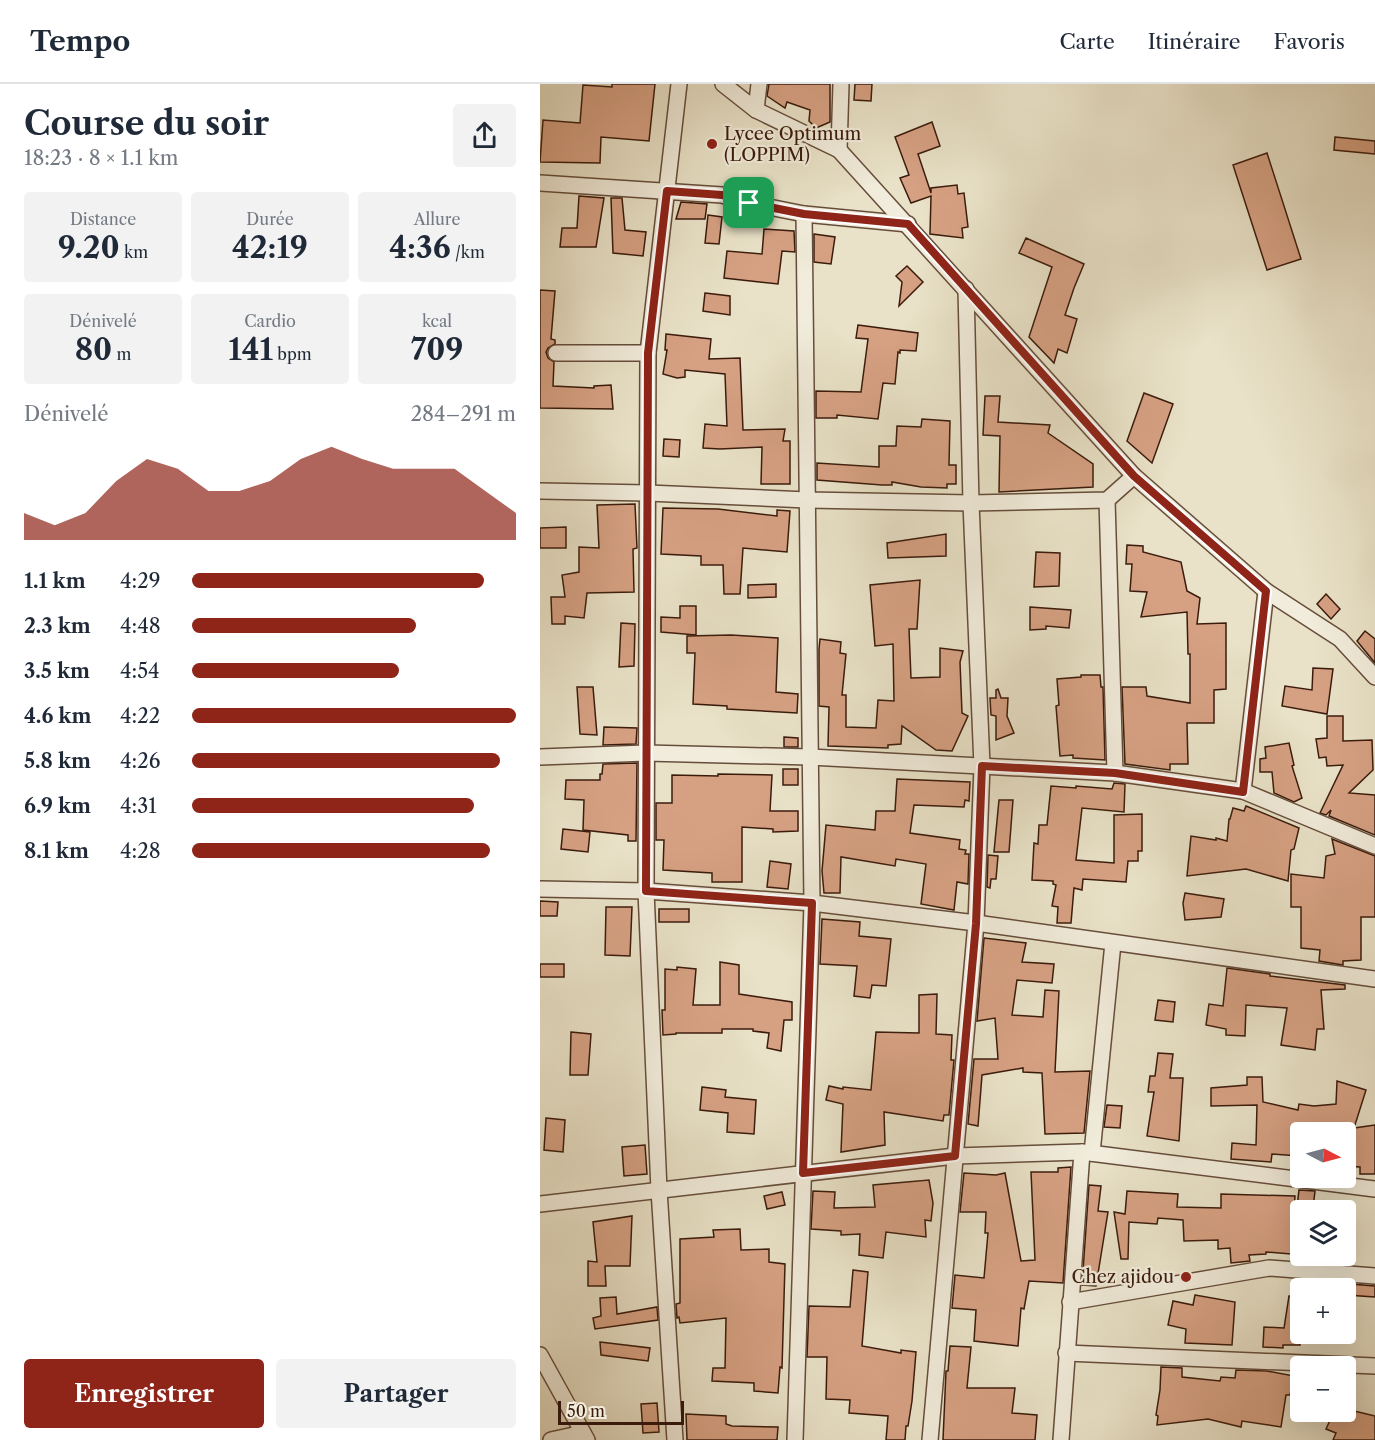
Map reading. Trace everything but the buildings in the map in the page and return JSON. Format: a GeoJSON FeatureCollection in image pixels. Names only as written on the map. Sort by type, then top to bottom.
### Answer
{"type":"FeatureCollection","features":[{"type":"Feature","properties":{"kind":"street"},"geometry":{"type":"LineString","coordinates":[[675,1440],[659,1190],[646,891],[646,753],[648,353],[679,84]]}},
{"type":"Feature","properties":{"kind":"street"},"geometry":{"type":"LineString","coordinates":[[723,84],[756,110],[839,150],[1134,476],[1266,591],[1340,639],[1375,677]]}},
{"type":"Feature","properties":{"kind":"street"},"geometry":{"type":"LineString","coordinates":[[756,110],[759,84]]}},
{"type":"Feature","properties":{"kind":"street"},"geometry":{"type":"LineString","coordinates":[[839,150],[841,84]]}},
{"type":"Feature","properties":{"kind":"street"},"geometry":{"type":"LineString","coordinates":[[540,183],[722,195],[804,214],[908,224]]}},
{"type":"Feature","properties":{"kind":"street"},"geometry":{"type":"LineString","coordinates":[[795,1440],[812,903],[804,214]]}},
{"type":"Feature","properties":{"kind":"street"},"geometry":{"type":"LineString","coordinates":[[930,1440],[976,924],[982,766],[971,503],[966,289]]}},
{"type":"Feature","properties":{"kind":"street"},"geometry":{"type":"LineString","coordinates":[[556,353],[648,353]]}},
{"type":"Feature","properties":{"kind":"street"},"geometry":{"type":"LineString","coordinates":[[540,491],[971,503],[1107,500],[1134,476]]}},
{"type":"Feature","properties":{"kind":"street"},"geometry":{"type":"LineString","coordinates":[[1107,500],[1115,773]]}},
{"type":"Feature","properties":{"kind":"street"},"geometry":{"type":"LineString","coordinates":[[1243,792],[1266,591]]}},
{"type":"Feature","properties":{"kind":"street"},"geometry":{"type":"LineString","coordinates":[[540,757],[646,753],[810,757],[1115,773],[1243,792],[1375,846]]}},
{"type":"Feature","properties":{"kind":"street"},"geometry":{"type":"LineString","coordinates":[[540,889],[646,891],[812,903],[1375,979]]}},
{"type":"Feature","properties":{"kind":"street"},"geometry":{"type":"LineString","coordinates":[[1061,1440],[1070,1302],[1113,943]]}},
{"type":"Feature","properties":{"kind":"street"},"geometry":{"type":"LineString","coordinates":[[540,1204],[955,1156],[1087,1152],[1375,1189]]}},
{"type":"Feature","properties":{"kind":"street"},"geometry":{"type":"LineString","coordinates":[[1070,1302],[1269,1268],[1375,1276]]}},
{"type":"Feature","properties":{"kind":"street"},"geometry":{"type":"LineString","coordinates":[[1066,1353],[1375,1366]]}},
{"type":"Feature","properties":{"kind":"street"},"geometry":{"type":"LineString","coordinates":[[540,1355],[585,1436],[551,1440]]}},
{"type":"Feature","properties":{"kind":"place","name":"Lycee Optimum (LOPPIM)"},"geometry":{"type":"Point","coordinates":[712,144]}},
{"type":"Feature","properties":{"kind":"place","name":"Chez ajidou"},"geometry":{"type":"Point","coordinates":[1186,1277]}},
{"type":"Feature","properties":{"kind":"route"},"geometry":{"type":"LineString","coordinates":[[667,191],[722,195],[749,203],[804,214],[908,224],[1134,476],[1266,591],[1243,792],[1115,773],[982,766],[976,924],[955,1156],[803,1173],[812,903],[646,891],[648,353],[667,191]]}}]}
